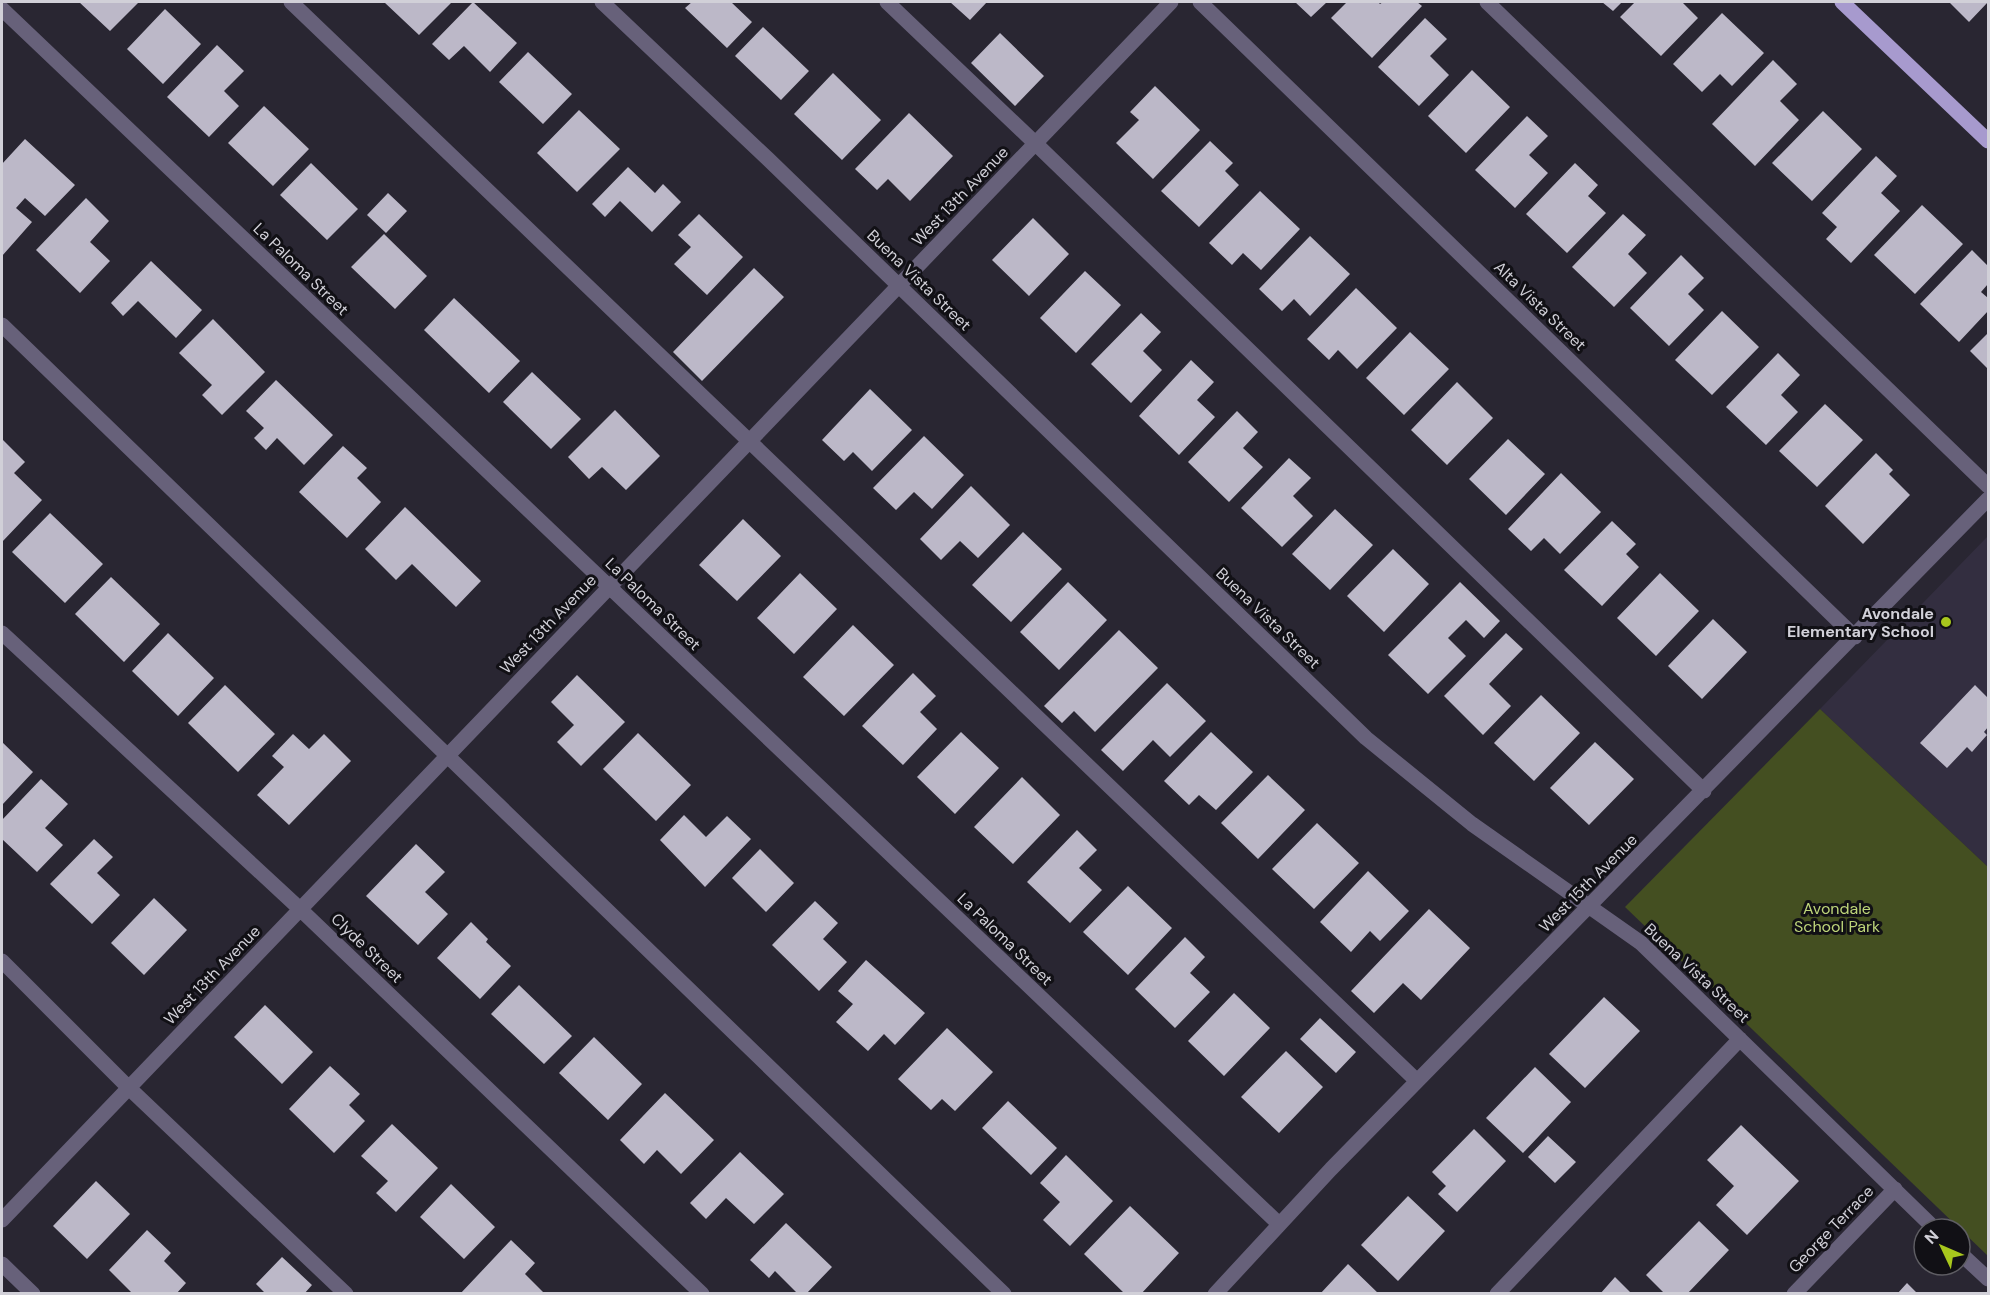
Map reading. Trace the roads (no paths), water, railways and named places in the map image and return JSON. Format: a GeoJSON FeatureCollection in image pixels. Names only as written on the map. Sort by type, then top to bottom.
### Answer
{"type":"FeatureCollection","features":[{"type":"Feature","properties":{"kind":"main road"},"geometry":{"type":"LineString","coordinates":[[1842,2],[1989,141]]}},
{"type":"Feature","properties":{"kind":"street"},"geometry":{"type":"LineString","coordinates":[[291,2],[1417,1081]]}},
{"type":"Feature","properties":{"kind":"street","name":"Buena Vista Street"},"geometry":{"type":"LineString","coordinates":[[602,2],[1366,738],[1472,824],[1641,943],[1923,1217]]}},
{"type":"Feature","properties":{"kind":"street"},"geometry":{"type":"LineString","coordinates":[[887,2],[1704,791]]}},
{"type":"Feature","properties":{"kind":"street","name":"West 13th Avenue"},"geometry":{"type":"LineString","coordinates":[[2,1220],[1171,2]]}},
{"type":"Feature","properties":{"kind":"street","name":"Alta Vista Street"},"geometry":{"type":"LineString","coordinates":[[1200,2],[1855,637]]}},
{"type":"Feature","properties":{"kind":"street"},"geometry":{"type":"LineString","coordinates":[[1487,2],[1989,486]]}},
{"type":"Feature","properties":{"kind":"street","name":"La Paloma Street"},"geometry":{"type":"LineString","coordinates":[[2,9],[1280,1224]]}},
{"type":"Feature","properties":{"kind":"street"},"geometry":{"type":"LineString","coordinates":[[2,325],[1004,1293]]}},
{"type":"Feature","properties":{"kind":"street","name":"West 15th Avenue"},"geometry":{"type":"LineString","coordinates":[[1215,1293],[1417,1081],[1989,499]]}},
{"type":"Feature","properties":{"kind":"street","name":"Clyde Street"},"geometry":{"type":"LineString","coordinates":[[2,633],[300,909],[702,1293]]}},
{"type":"Feature","properties":{"kind":"street"},"geometry":{"type":"LineString","coordinates":[[2,961],[129,1088],[346,1293]]}},
{"type":"Feature","properties":{"kind":"street"},"geometry":{"type":"LineString","coordinates":[[1497,1293],[1740,1039]]}},
{"type":"Feature","properties":{"kind":"street","name":"George Terrace"},"geometry":{"type":"LineString","coordinates":[[1794,1293],[1895,1189]]}},
{"type":"Feature","properties":{"kind":"street"},"geometry":{"type":"LineString","coordinates":[[2,1264],[33,1293]]}},
{"type":"Feature","properties":{"kind":"street"},"geometry":{"type":"LineString","coordinates":[[1972,1264],[1989,1279]]}},
{"type":"Feature","properties":{"kind":"place","name":"Avondale Elementary School"},"geometry":{"type":"Point","coordinates":[1946,622]}},
{"type":"Feature","properties":{"kind":"park label","name":"Avondale School Park"},"geometry":{"type":"Point","coordinates":[1837,917]}}]}
